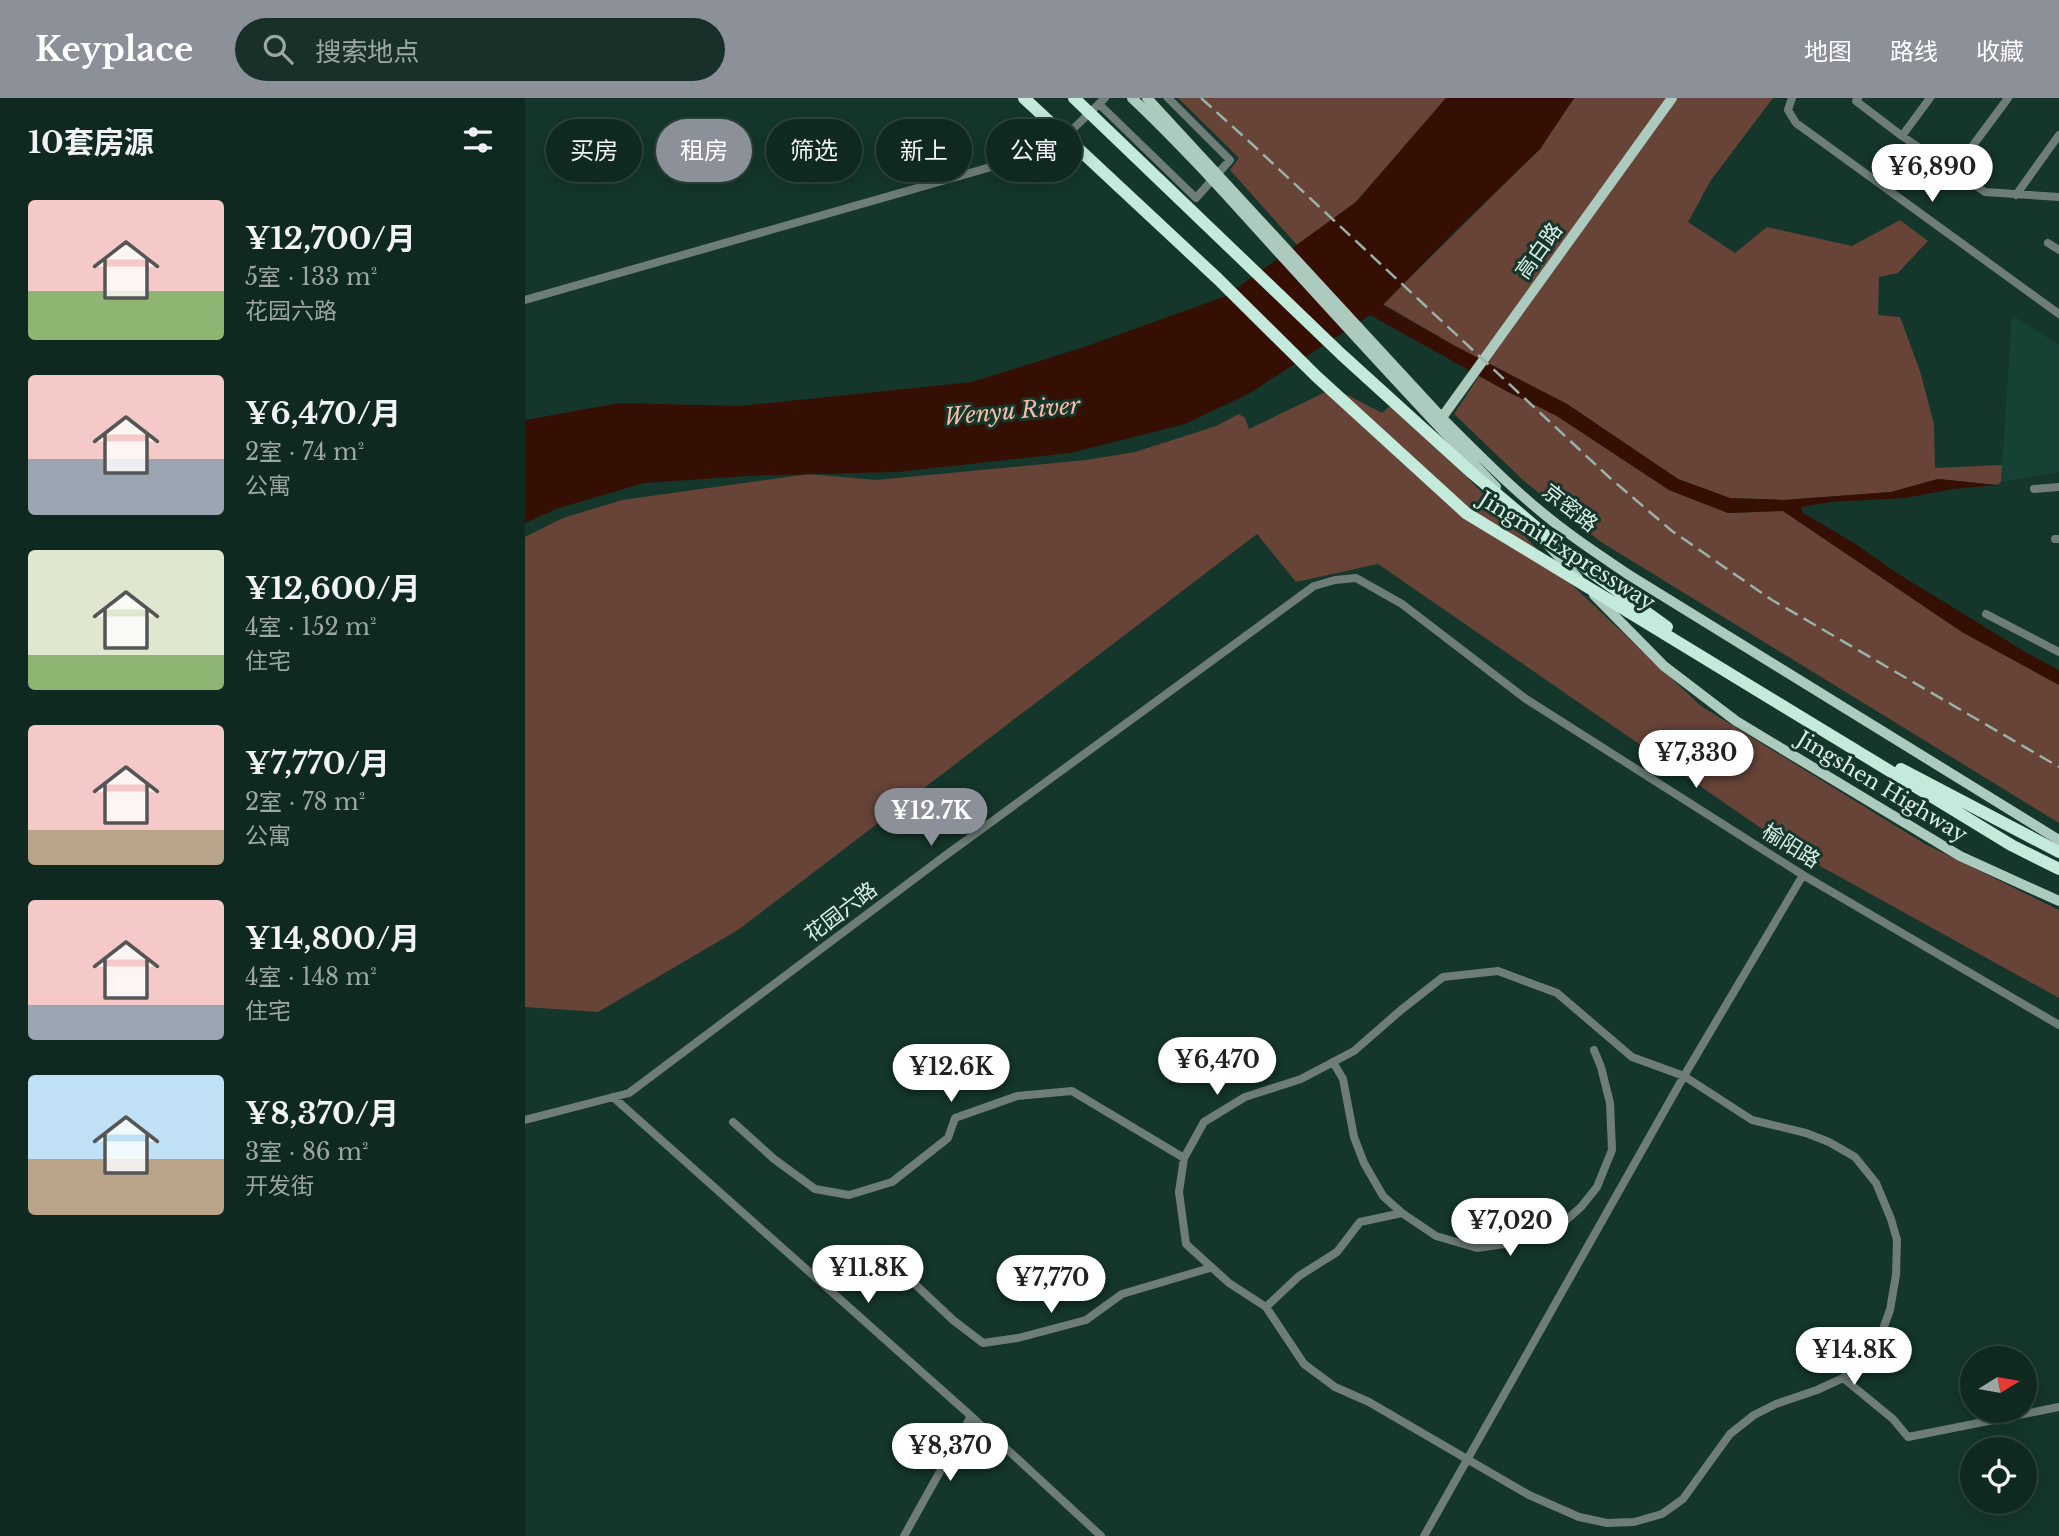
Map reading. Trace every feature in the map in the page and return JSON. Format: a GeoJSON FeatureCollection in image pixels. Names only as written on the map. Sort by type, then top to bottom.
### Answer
{"type":"FeatureCollection","features":[{"type":"Feature","properties":{"kind":"highway","name":"Jingmi Expressway"},"geometry":{"type":"LineString","coordinates":[[1024,98],[1218,279],[1317,376],[1466,513],[2013,846],[2059,869]]}},
{"type":"Feature","properties":{"kind":"highway","name":"Jingmi Expressway"},"geometry":{"type":"LineString","coordinates":[[1074,98],[1341,354],[1472,473],[1576,561],[1679,635],[1805,716],[2059,852]]}},
{"type":"Feature","properties":{"kind":"main road"},"geometry":{"type":"LineString","coordinates":[[1132,98],[1208,169]]}},
{"type":"Feature","properties":{"kind":"main road"},"geometry":{"type":"LineString","coordinates":[[1147,98],[1208,169]]}},
{"type":"Feature","properties":{"kind":"main road","name":"高白路"},"geometry":{"type":"LineString","coordinates":[[1439,422],[1672,98]]}},
{"type":"Feature","properties":{"kind":"main road","name":"Jingshen Highway"},"geometry":{"type":"LineString","coordinates":[[1208,169],[1439,422],[1552,551],[1664,666],[1735,721],[1960,856],[2059,901]]}},
{"type":"Feature","properties":{"kind":"main road","name":"京密路"},"geometry":{"type":"LineString","coordinates":[[1439,422],[1523,495],[1629,575],[2059,840]]}},
{"type":"Feature","properties":{"kind":"street"},"geometry":{"type":"LineString","coordinates":[[525,300],[1040,153],[1073,129],[1102,101],[1196,198],[1230,160],[1168,98]]}},
{"type":"Feature","properties":{"kind":"street"},"geometry":{"type":"LineString","coordinates":[[1792,98],[1788,110],[1796,123],[2059,314]]}},
{"type":"Feature","properties":{"kind":"street"},"geometry":{"type":"LineString","coordinates":[[1858,98],[1856,101],[1902,136],[1985,192],[2059,197]]}},
{"type":"Feature","properties":{"kind":"street"},"geometry":{"type":"LineString","coordinates":[[1902,136],[1930,98]]}},
{"type":"Feature","properties":{"kind":"street"},"geometry":{"type":"LineString","coordinates":[[1954,171],[2008,98]]}},
{"type":"Feature","properties":{"kind":"street"},"geometry":{"type":"LineString","coordinates":[[2016,195],[2059,135]]}},
{"type":"Feature","properties":{"kind":"street"},"geometry":{"type":"LineString","coordinates":[[2048,243],[2059,250]]}},
{"type":"Feature","properties":{"kind":"street"},"geometry":{"type":"LineString","coordinates":[[2034,489],[2059,487]]}},
{"type":"Feature","properties":{"kind":"street","name":"榆阳路"},"geometry":{"type":"LineString","coordinates":[[1335,580],[1356,578],[1402,604],[1526,699],[1803,875],[2059,1025]]}},
{"type":"Feature","properties":{"kind":"street","name":"花园六路"},"geometry":{"type":"LineString","coordinates":[[525,1120],[629,1093],[942,858],[1314,586],[1335,580]]}},
{"type":"Feature","properties":{"kind":"street"},"geometry":{"type":"LineString","coordinates":[[1986,614],[2059,653]]}},
{"type":"Feature","properties":{"kind":"street"},"geometry":{"type":"LineString","coordinates":[[1424,1536],[1684,1076],[1803,875]]}},
{"type":"Feature","properties":{"kind":"street"},"geometry":{"type":"LineString","coordinates":[[1498,971],[1557,993],[1632,1056],[1684,1076],[1752,1120],[1805,1133],[1829,1142],[1855,1157],[1876,1183],[1891,1219],[1897,1240],[1896,1275],[1890,1310],[1880,1337],[1864,1358],[1843,1378],[1754,1415],[1730,1434],[1683,1499],[1662,1514],[1634,1522],[1607,1523],[1579,1517],[1529,1495],[1369,1402],[1335,1387],[1304,1364],[1266,1307],[1229,1283],[1186,1244],[1179,1192],[1184,1158],[1203,1122],[1245,1097],[1301,1079],[1354,1051],[1443,977],[1498,971]]}},
{"type":"Feature","properties":{"kind":"street"},"geometry":{"type":"LineString","coordinates":[[1333,1062],[1343,1079],[1354,1137],[1364,1163],[1383,1196],[1402,1213],[1436,1236],[1477,1248],[1511,1243],[1563,1223],[1581,1207],[1597,1187],[1612,1150],[1610,1103],[1594,1050]]}},
{"type":"Feature","properties":{"kind":"street"},"geometry":{"type":"LineString","coordinates":[[733,1122],[774,1159],[815,1189],[849,1195],[892,1182],[948,1138],[955,1118],[1017,1096],[1072,1091],[1184,1158]]}},
{"type":"Feature","properties":{"kind":"street"},"geometry":{"type":"LineString","coordinates":[[614,1097],[1101,1536]]}},
{"type":"Feature","properties":{"kind":"street"},"geometry":{"type":"LineString","coordinates":[[1266,1307],[1299,1276],[1337,1252],[1360,1222],[1402,1213]]}},
{"type":"Feature","properties":{"kind":"street"},"geometry":{"type":"LineString","coordinates":[[900,1270],[953,1320],[983,1343],[1018,1338],[1086,1320],[1122,1294],[1210,1268]]}},
{"type":"Feature","properties":{"kind":"street"},"geometry":{"type":"LineString","coordinates":[[1843,1378],[1893,1419],[1908,1437],[2059,1407]]}},
{"type":"Feature","properties":{"kind":"street"},"geometry":{"type":"LineString","coordinates":[[904,1536],[971,1416]]}},
{"type":"Feature","properties":{"kind":"shaded area"},"geometry":{"type":"Polygon","coordinates":[[[1178,98],[1446,98],[1356,202],[1297,245],[1230,170],[1239,158],[1178,98]]]}},
{"type":"Feature","properties":{"kind":"shaded area"},"geometry":{"type":"Polygon","coordinates":[[[1574,98],[1773,98],[1711,180],[1688,222],[1735,253],[1767,227],[1852,246],[1900,220],[1928,241],[1898,273],[1879,277],[1878,315],[1900,317],[1920,371],[1934,424],[1935,468],[2002,465],[2001,482],[1997,485],[1938,479],[1891,492],[1784,500],[1730,498],[1678,479],[1567,404],[1455,346],[1383,304],[1540,149],[1574,98]]]}},
{"type":"Feature","properties":{"kind":"shaded area"},"geometry":{"type":"Polygon","coordinates":[[[2012,315],[2059,345],[2059,472],[2001,482],[2012,315]]]}},
{"type":"Feature","properties":{"kind":"shaded area"},"geometry":{"type":"Polygon","coordinates":[[[1479,376],[1557,416],[1669,490],[1728,513],[1783,511],[1962,632],[2059,685],[2059,823],[1601,542],[1524,481],[1454,414],[1479,376]]]}},
{"type":"Feature","properties":{"kind":"shaded area"},"geometry":{"type":"Polygon","coordinates":[[[1334,388],[1382,413],[1392,404],[1569,582],[1701,706],[1925,844],[2059,910],[2059,998],[1800,855],[1378,564],[1296,582],[1257,534],[738,930],[598,1012],[525,1007],[525,537],[563,518],[622,500],[686,491],[809,474],[876,480],[1086,460],[1135,452],[1216,426],[1239,414],[1245,418],[1249,429],[1334,388]]]}},
{"type":"Feature","properties":{"kind":"water","name":"Wenyu River"},"geometry":{"type":"Polygon","coordinates":[[[1446,98],[1574,98],[1540,149],[1383,305],[1567,404],[1678,479],[1730,498],[1784,500],[1891,492],[1938,479],[1997,485],[1953,489],[1905,498],[1831,502],[1801,507],[1803,513],[1854,543],[1897,573],[2059,670],[2059,685],[1962,632],[1783,511],[1728,513],[1669,490],[1557,416],[1506,391],[1370,315],[1250,393],[1185,424],[1070,453],[897,472],[747,476],[644,483],[559,508],[525,523],[525,420],[620,403],[740,406],[972,382],[1087,346],[1226,296],[1356,202],[1446,98]]]}},
{"type":"Feature","properties":{"kind":"railway"},"geometry":{"type":"LineString","coordinates":[[1201,98],[1610,478],[1672,531],[1772,600],[2059,767]]}}]}
